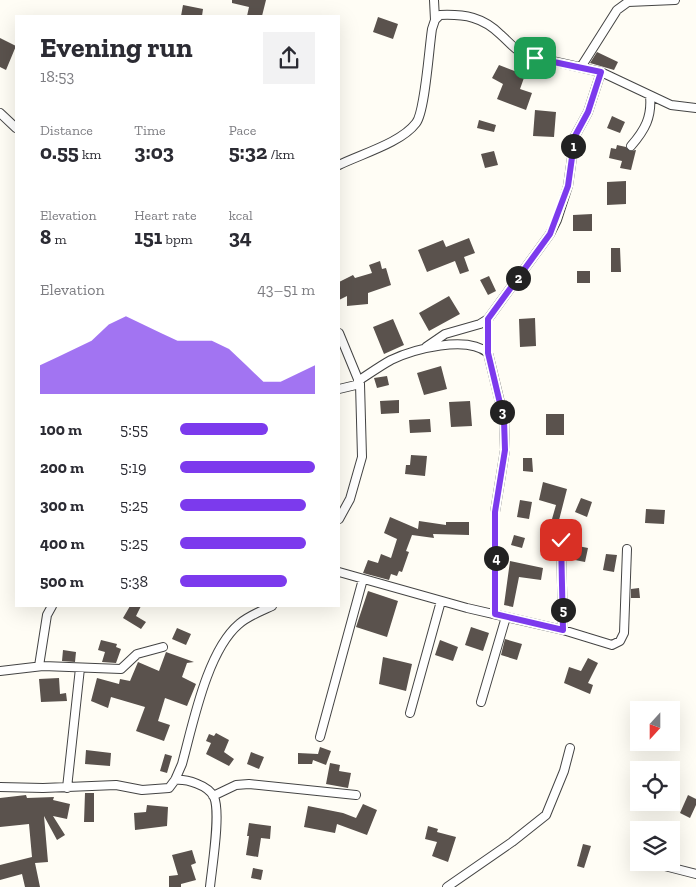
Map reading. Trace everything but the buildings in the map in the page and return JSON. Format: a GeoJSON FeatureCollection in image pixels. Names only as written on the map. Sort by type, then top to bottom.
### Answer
{"type":"FeatureCollection","features":[{"type":"Feature","properties":{"kind":"street"},"geometry":{"type":"LineString","coordinates":[[340,165],[398,138],[416,123],[421,108],[435,20],[434,0]]}},
{"type":"Feature","properties":{"kind":"street"},"geometry":{"type":"LineString","coordinates":[[581,67],[618,10],[629,1],[675,0]]}},
{"type":"Feature","properties":{"kind":"street"},"geometry":{"type":"LineString","coordinates":[[435,20],[440,15],[462,14],[476,18],[500,34],[517,51],[525,55],[601,72],[671,105],[696,108]]}},
{"type":"Feature","properties":{"kind":"street"},"geometry":{"type":"LineString","coordinates":[[421,351],[445,334],[480,324],[488,319],[550,234],[557,220],[568,186],[575,136],[588,112],[601,72]]}},
{"type":"Feature","properties":{"kind":"street"},"geometry":{"type":"LineString","coordinates":[[632,146],[652,111],[650,96]]}},
{"type":"Feature","properties":{"kind":"street"},"geometry":{"type":"LineString","coordinates":[[0,112],[15,127]]}},
{"type":"Feature","properties":{"kind":"street"},"geometry":{"type":"LineString","coordinates":[[488,319],[488,353],[504,420],[505,450],[495,512],[495,614]]}},
{"type":"Feature","properties":{"kind":"street"},"geometry":{"type":"LineString","coordinates":[[340,336],[359,383],[362,456],[350,499],[340,517]]}},
{"type":"Feature","properties":{"kind":"street"},"geometry":{"type":"LineString","coordinates":[[340,389],[359,383],[393,359],[450,344],[469,344],[482,348],[488,353]]}},
{"type":"Feature","properties":{"kind":"street"},"geometry":{"type":"LineString","coordinates":[[561,540],[563,630]]}},
{"type":"Feature","properties":{"kind":"street"},"geometry":{"type":"LineString","coordinates":[[340,572],[441,601],[563,630],[612,645],[620,641],[624,632],[627,549]]}},
{"type":"Feature","properties":{"kind":"street"},"geometry":{"type":"LineString","coordinates":[[320,737],[363,579]]}},
{"type":"Feature","properties":{"kind":"street"},"geometry":{"type":"LineString","coordinates":[[410,713],[441,601]]}},
{"type":"Feature","properties":{"kind":"street"},"geometry":{"type":"LineString","coordinates":[[39,666],[46,620],[52,607]]}},
{"type":"Feature","properties":{"kind":"street"},"geometry":{"type":"LineString","coordinates":[[0,787],[67,788],[116,785],[158,791],[169,788],[175,780],[215,655],[227,637],[239,624],[270,607]]}},
{"type":"Feature","properties":{"kind":"street"},"geometry":{"type":"LineString","coordinates":[[481,702],[506,617]]}},
{"type":"Feature","properties":{"kind":"street"},"geometry":{"type":"LineString","coordinates":[[0,671],[39,666],[121,669],[137,654],[163,647]]}},
{"type":"Feature","properties":{"kind":"street"},"geometry":{"type":"LineString","coordinates":[[67,788],[80,668]]}},
{"type":"Feature","properties":{"kind":"street"},"geometry":{"type":"LineString","coordinates":[[447,887],[512,842],[546,815],[564,771],[570,748]]}},
{"type":"Feature","properties":{"kind":"street"},"geometry":{"type":"LineString","coordinates":[[175,780],[189,782],[206,788],[214,796],[216,814],[210,887]]}},
{"type":"Feature","properties":{"kind":"street"},"geometry":{"type":"LineString","coordinates":[[214,796],[236,785],[249,784],[356,795]]}},
{"type":"Feature","properties":{"kind":"street"},"geometry":{"type":"LineString","coordinates":[[680,870],[696,874]]}},
{"type":"Feature","properties":{"kind":"route"},"geometry":{"type":"LineString","coordinates":[[535,58],[601,72],[588,112],[575,136],[568,186],[557,220],[550,234],[499,301],[488,319],[488,353],[504,420],[505,450],[503,472],[498,486],[495,512],[495,614],[563,630],[561,540]]}}]}
